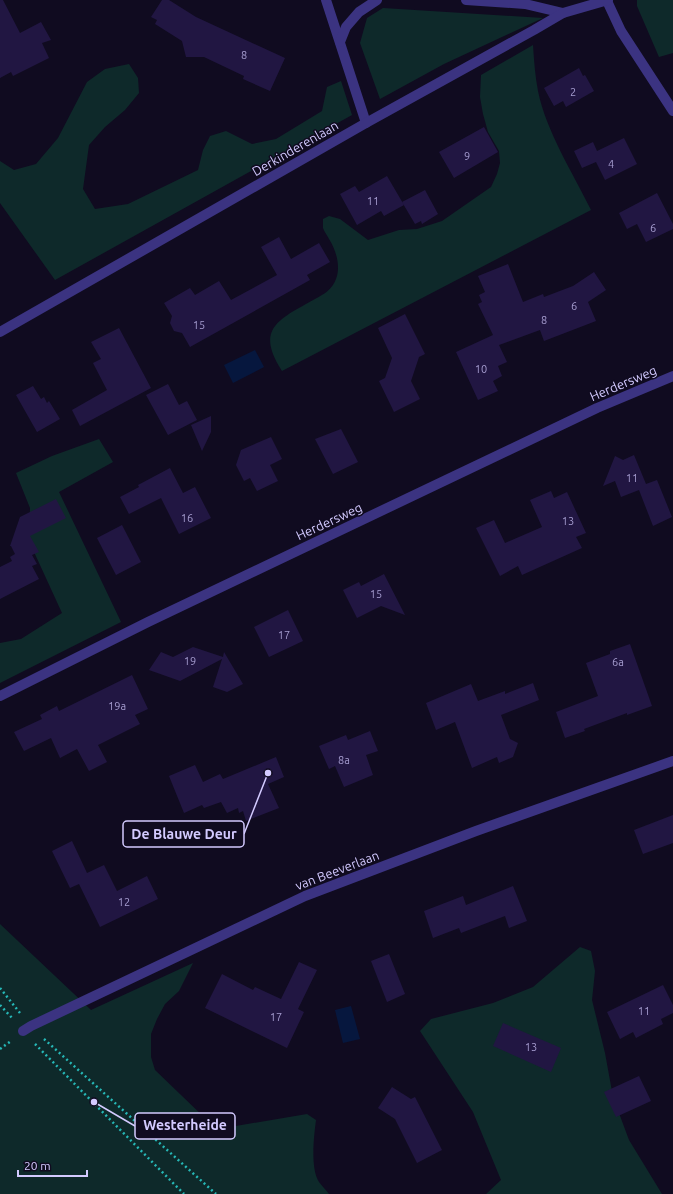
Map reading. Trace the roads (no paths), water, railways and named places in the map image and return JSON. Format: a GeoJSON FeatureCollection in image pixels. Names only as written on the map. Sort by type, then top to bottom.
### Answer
{"type":"FeatureCollection","features":[{"type":"Feature","properties":{"kind":"street"},"geometry":{"type":"LineString","coordinates":[[326,0],[366,123]]}},
{"type":"Feature","properties":{"kind":"street"},"geometry":{"type":"LineString","coordinates":[[340,42],[346,27],[359,12],[377,0]]}},
{"type":"Feature","properties":{"kind":"street"},"geometry":{"type":"LineString","coordinates":[[466,0],[525,4],[563,13]]}},
{"type":"Feature","properties":{"kind":"street"},"geometry":{"type":"LineString","coordinates":[[607,0],[621,31],[673,112]]}},
{"type":"Feature","properties":{"kind":"street","name":"Derkinderenlaan"},"geometry":{"type":"LineString","coordinates":[[0,332],[366,123],[563,13],[607,0]]}},
{"type":"Feature","properties":{"kind":"street","name":"Herdersweg"},"geometry":{"type":"LineString","coordinates":[[0,696],[148,622],[582,415],[673,376]]}},
{"type":"Feature","properties":{"kind":"street","name":"van Beeverlaan"},"geometry":{"type":"LineString","coordinates":[[27,1029],[305,896],[476,831],[673,761]]}},
{"type":"Feature","properties":{"kind":"water"},"geometry":{"type":"Polygon","coordinates":[[[255,350],[264,367],[233,383],[224,365],[255,350]]]}},
{"type":"Feature","properties":{"kind":"water"},"geometry":{"type":"Polygon","coordinates":[[[351,1006],[360,1039],[343,1043],[335,1010],[351,1006]]]}},
{"type":"Feature","properties":{"kind":"place","name":"De Blauwe Deur"},"geometry":{"type":"Point","coordinates":[268,773]}},
{"type":"Feature","properties":{"kind":"place","name":"Westerheide"},"geometry":{"type":"Point","coordinates":[94,1102]}}]}
